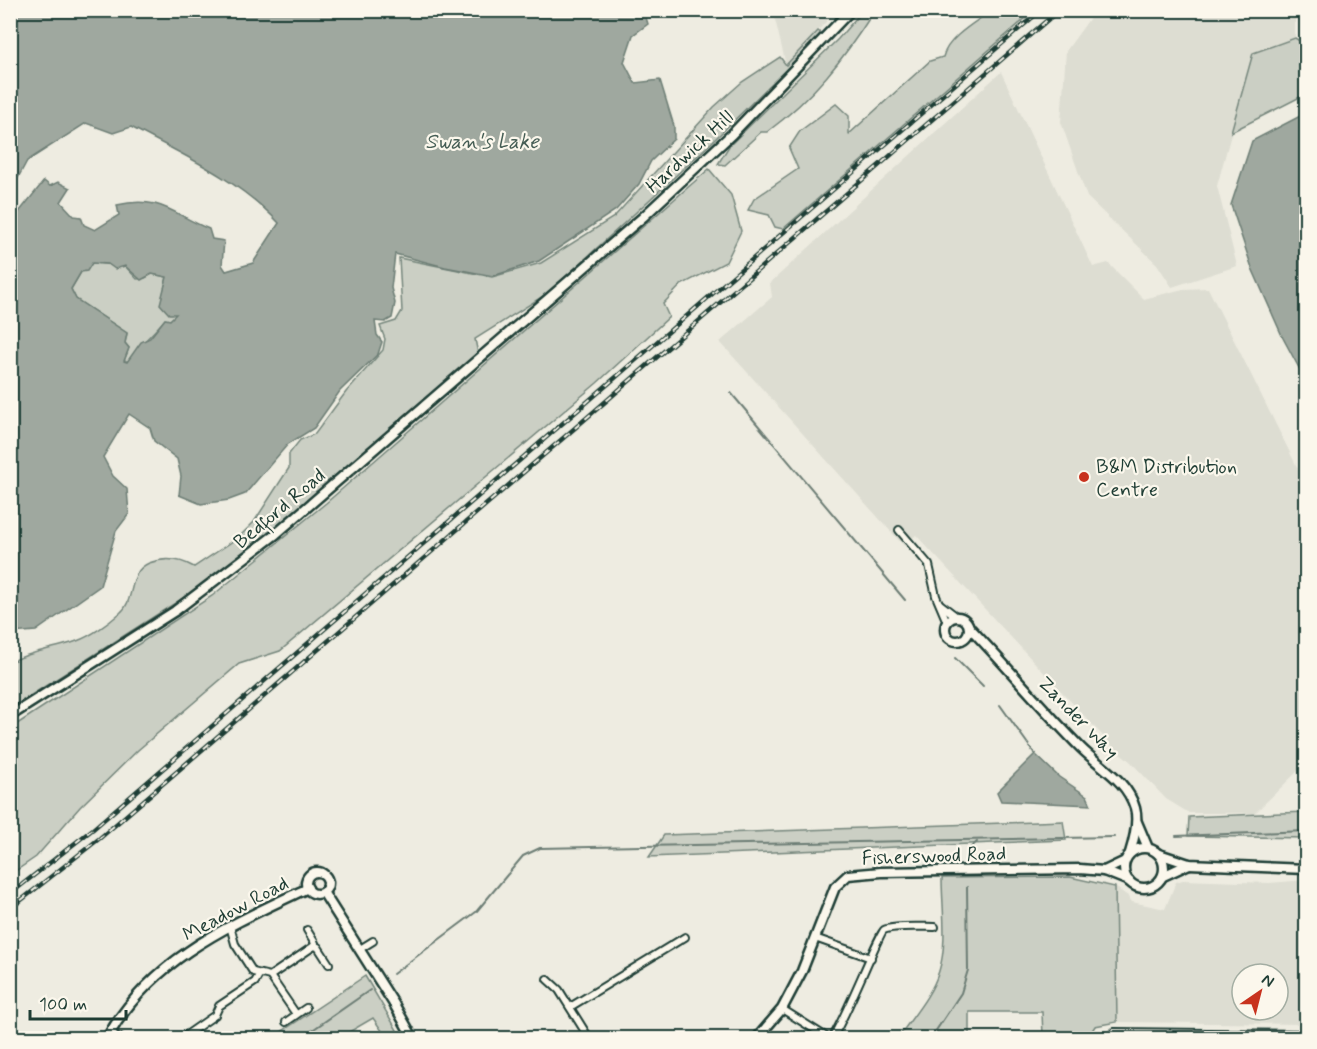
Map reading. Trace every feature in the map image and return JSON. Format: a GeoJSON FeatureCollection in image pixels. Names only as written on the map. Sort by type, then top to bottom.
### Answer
{"type":"FeatureCollection","features":[{"type":"Feature","properties":{"kind":"street","name":"Hardwick Hill"},"geometry":{"type":"LineString","coordinates":[[549,299],[643,217],[732,134],[847,14]]}},
{"type":"Feature","properties":{"kind":"street","name":"Bedford Road"},"geometry":{"type":"LineString","coordinates":[[10,716],[128,643],[239,564],[549,299]]}},
{"type":"Feature","properties":{"kind":"street"},"geometry":{"type":"LineString","coordinates":[[899,530],[928,565],[947,622],[945,630],[947,637],[954,641],[962,640],[986,645]]}},
{"type":"Feature","properties":{"kind":"street"},"geometry":{"type":"LineString","coordinates":[[939,603],[957,617],[965,620],[969,627],[962,640]]}},
{"type":"Feature","properties":{"kind":"street"},"geometry":{"type":"LineString","coordinates":[[947,622],[957,617]]}},
{"type":"Feature","properties":{"kind":"street","name":"Zander Way"},"geometry":{"type":"LineString","coordinates":[[969,627],[1080,747],[1118,779],[1135,809],[1136,819],[1148,848]]}},
{"type":"Feature","properties":{"kind":"street"},"geometry":{"type":"LineString","coordinates":[[1129,881],[1124,872],[1136,819]]}},
{"type":"Feature","properties":{"kind":"street"},"geometry":{"type":"LineString","coordinates":[[1104,871],[1137,849],[1148,848],[1189,864],[1306,869]]}},
{"type":"Feature","properties":{"kind":"street"},"geometry":{"type":"LineString","coordinates":[[1159,854],[1164,865],[1162,876]]}},
{"type":"Feature","properties":{"kind":"street"},"geometry":{"type":"LineString","coordinates":[[1104,871],[1139,887],[1150,887],[1162,876],[1189,864]]}},
{"type":"Feature","properties":{"kind":"street","name":"Fisherswood Road"},"geometry":{"type":"LineString","coordinates":[[757,1038],[782,1009],[802,971],[835,887],[848,875],[1080,868],[1104,871]]}},
{"type":"Feature","properties":{"kind":"street"},"geometry":{"type":"LineString","coordinates":[[320,872],[328,880],[323,892],[316,894],[308,888],[308,876],[320,872]]}},
{"type":"Feature","properties":{"kind":"street","name":"Meadow Road"},"geometry":{"type":"LineString","coordinates":[[108,1035],[131,1001],[149,982],[192,947],[308,888]]}},
{"type":"Feature","properties":{"kind":"street"},"geometry":{"type":"LineString","coordinates":[[323,892],[413,1038]]}},
{"type":"Feature","properties":{"kind":"street"},"geometry":{"type":"LineString","coordinates":[[230,926],[235,944],[253,972],[259,975],[270,976],[314,946]]}},
{"type":"Feature","properties":{"kind":"street"},"geometry":{"type":"LineString","coordinates":[[832,1038],[872,958],[881,933],[888,928],[935,927]]}},
{"type":"Feature","properties":{"kind":"street"},"geometry":{"type":"LineString","coordinates":[[307,930],[315,943],[314,946]]}},
{"type":"Feature","properties":{"kind":"street"},"geometry":{"type":"LineString","coordinates":[[570,1007],[685,937]]}},
{"type":"Feature","properties":{"kind":"street"},"geometry":{"type":"LineString","coordinates":[[815,938],[872,958]]}},
{"type":"Feature","properties":{"kind":"street"},"geometry":{"type":"LineString","coordinates":[[360,949],[372,941]]}},
{"type":"Feature","properties":{"kind":"street"},"geometry":{"type":"LineString","coordinates":[[314,946],[318,947],[329,964]]}},
{"type":"Feature","properties":{"kind":"street"},"geometry":{"type":"LineString","coordinates":[[182,1038],[215,1015],[219,1006],[255,982],[259,975]]}},
{"type":"Feature","properties":{"kind":"street"},"geometry":{"type":"LineString","coordinates":[[270,976],[296,1014]]}},
{"type":"Feature","properties":{"kind":"street"},"geometry":{"type":"LineString","coordinates":[[547,979],[559,990],[589,1038]]}},
{"type":"Feature","properties":{"kind":"street"},"geometry":{"type":"LineString","coordinates":[[286,1022],[306,1008]]}},
{"type":"Feature","properties":{"kind":"street"},"geometry":{"type":"LineString","coordinates":[[782,1009],[828,1038]]}},
{"type":"Feature","properties":{"kind":"street"},"geometry":{"type":"LineString","coordinates":[[1114,1032],[1204,1036],[1306,1034]]}},
{"type":"Feature","properties":{"kind":"street"},"geometry":{"type":"LineString","coordinates":[[108,1035],[120,1038]]}},
{"type":"Feature","properties":{"kind":"shaded area"},"geometry":{"type":"Polygon","coordinates":[[[863,10],[874,11],[839,62],[813,91],[784,119],[767,132],[761,132],[725,165],[718,164],[729,146],[838,39],[863,10]]]}},
{"type":"Feature","properties":{"kind":"shaded area"},"geometry":{"type":"Polygon","coordinates":[[[992,10],[1034,11],[783,229],[775,227],[769,215],[748,210],[754,199],[798,169],[789,148],[800,131],[836,104],[849,116],[849,134],[930,61],[943,57],[956,37],[992,10]]]}},
{"type":"Feature","properties":{"kind":"shaded area"},"geometry":{"type":"Polygon","coordinates":[[[773,11],[836,11],[786,65],[773,11]]]}},
{"type":"Feature","properties":{"kind":"shaded area"},"geometry":{"type":"Polygon","coordinates":[[[1095,11],[1295,11],[1295,38],[1253,53],[1217,186],[1237,266],[1172,287],[1157,264],[1087,197],[1061,122],[1066,51],[1095,11]]]}},
{"type":"Feature","properties":{"kind":"shaded area"},"geometry":{"type":"Polygon","coordinates":[[[818,31],[822,34],[708,146],[548,293],[475,339],[478,354],[280,525],[205,584],[11,708],[11,662],[27,655],[77,641],[105,625],[125,607],[134,579],[142,567],[149,563],[172,559],[194,567],[239,537],[254,522],[289,468],[289,454],[300,440],[315,434],[346,392],[383,350],[385,339],[380,326],[396,321],[402,311],[399,258],[492,277],[541,263],[614,217],[714,107],[742,82],[780,57],[786,65],[818,31]]]}},
{"type":"Feature","properties":{"kind":"shaded area"},"geometry":{"type":"Polygon","coordinates":[[[1295,38],[1306,45],[1306,94],[1231,132],[1253,53],[1295,38]]]}},
{"type":"Feature","properties":{"kind":"shaded area"},"geometry":{"type":"Polygon","coordinates":[[[1001,72],[1093,267],[1108,263],[1144,299],[1183,289],[1208,288],[1306,485],[1306,763],[1255,813],[1189,813],[1166,799],[1129,760],[1115,749],[916,535],[904,546],[720,342],[772,297],[770,283],[1001,72]]]}},
{"type":"Feature","properties":{"kind":"shaded area"},"geometry":{"type":"Polygon","coordinates":[[[709,169],[731,195],[741,231],[726,262],[681,285],[663,304],[669,317],[597,383],[280,651],[239,664],[138,750],[80,807],[36,857],[11,874],[11,728],[212,596],[326,503],[709,169]]]}},
{"type":"Feature","properties":{"kind":"shaded area"},"geometry":{"type":"Polygon","coordinates":[[[92,263],[125,266],[137,279],[152,274],[167,277],[162,299],[177,314],[170,320],[165,319],[130,361],[124,361],[129,348],[125,343],[127,333],[76,299],[71,289],[81,272],[92,263]]]}},
{"type":"Feature","properties":{"kind":"shaded area"},"geometry":{"type":"Polygon","coordinates":[[[1306,812],[1306,838],[1188,836],[1189,817],[1306,812]]]}},
{"type":"Feature","properties":{"kind":"shaded area"},"geometry":{"type":"Polygon","coordinates":[[[1063,821],[1066,840],[649,857],[664,835],[1063,821]]]}},
{"type":"Feature","properties":{"kind":"shaded area"},"geometry":{"type":"Polygon","coordinates":[[[1070,877],[1115,887],[1117,1022],[1095,1026],[1090,1034],[1043,1036],[1042,1012],[969,1012],[969,1038],[898,1038],[927,997],[939,971],[944,937],[942,878],[1070,877]]]}},
{"type":"Feature","properties":{"kind":"shaded area"},"geometry":{"type":"Polygon","coordinates":[[[1183,880],[1269,883],[1306,880],[1306,1024],[1117,1022],[1115,887],[1128,896],[1132,902],[1165,909],[1176,882],[1183,880]]]}},
{"type":"Feature","properties":{"kind":"shaded area"},"geometry":{"type":"Polygon","coordinates":[[[365,976],[397,1030],[387,1038],[373,1018],[339,1038],[272,1038],[365,976]]]}},
{"type":"Feature","properties":{"kind":"water","name":"Swan's Lake"},"geometry":{"type":"Polygon","coordinates":[[[11,10],[644,11],[648,24],[633,35],[624,62],[635,83],[660,80],[674,126],[674,139],[651,161],[639,184],[616,210],[539,261],[493,276],[395,254],[391,288],[395,303],[392,318],[385,322],[375,321],[377,335],[382,342],[378,354],[340,391],[314,428],[288,444],[245,494],[229,500],[201,504],[179,495],[181,476],[177,459],[154,441],[150,428],[129,414],[103,457],[113,476],[127,489],[129,514],[116,531],[100,586],[36,631],[11,633],[11,222],[44,181],[50,186],[58,182],[70,188],[61,202],[74,216],[81,217],[84,225],[95,230],[119,215],[117,205],[144,202],[156,204],[209,229],[212,239],[224,241],[222,265],[226,271],[253,263],[279,223],[246,193],[228,181],[131,127],[113,133],[86,123],[27,161],[11,191],[11,10]],[[92,263],[87,271],[81,272],[71,289],[76,299],[127,333],[125,343],[129,348],[124,361],[127,362],[141,342],[150,338],[165,319],[170,320],[176,314],[169,314],[160,304],[167,277],[152,274],[141,280],[125,266],[115,269],[108,264],[92,263]]]}},
{"type":"Feature","properties":{"kind":"water"},"geometry":{"type":"Polygon","coordinates":[[[1306,113],[1306,381],[1283,338],[1252,268],[1231,205],[1252,141],[1306,113]]]}},
{"type":"Feature","properties":{"kind":"water"},"geometry":{"type":"Polygon","coordinates":[[[1035,754],[1059,777],[1087,796],[1091,805],[1001,801],[997,792],[1035,754]]]}},
{"type":"Feature","properties":{"kind":"waterway"},"geometry":{"type":"LineString","coordinates":[[731,393],[905,600]]}},
{"type":"Feature","properties":{"kind":"waterway"},"geometry":{"type":"LineString","coordinates":[[955,658],[983,686]]}},
{"type":"Feature","properties":{"kind":"waterway"},"geometry":{"type":"LineString","coordinates":[[1000,705],[1035,754]]}},
{"type":"Feature","properties":{"kind":"waterway"},"geometry":{"type":"LineString","coordinates":[[1176,836],[1306,831]]}},
{"type":"Feature","properties":{"kind":"waterway"},"geometry":{"type":"LineString","coordinates":[[393,974],[476,912],[523,856],[540,848],[1114,837]]}},
{"type":"Feature","properties":{"kind":"waterway"},"geometry":{"type":"LineString","coordinates":[[967,859],[969,849],[977,842]]}},
{"type":"Feature","properties":{"kind":"waterway"},"geometry":{"type":"LineString","coordinates":[[931,1038],[961,993],[968,970],[967,887]]}},
{"type":"Feature","properties":{"kind":"waterway"},"geometry":{"type":"LineString","coordinates":[[301,1038],[370,990]]}},
{"type":"Feature","properties":{"kind":"railway"},"geometry":{"type":"LineString","coordinates":[[10,894],[93,829],[1041,10]]}},
{"type":"Feature","properties":{"kind":"railway"},"geometry":{"type":"LineString","coordinates":[[10,909],[100,838],[1059,10]]}},
{"type":"Feature","properties":{"kind":"place","name":"B&M Distribution Centre"},"geometry":{"type":"Point","coordinates":[1084,477]}}]}
